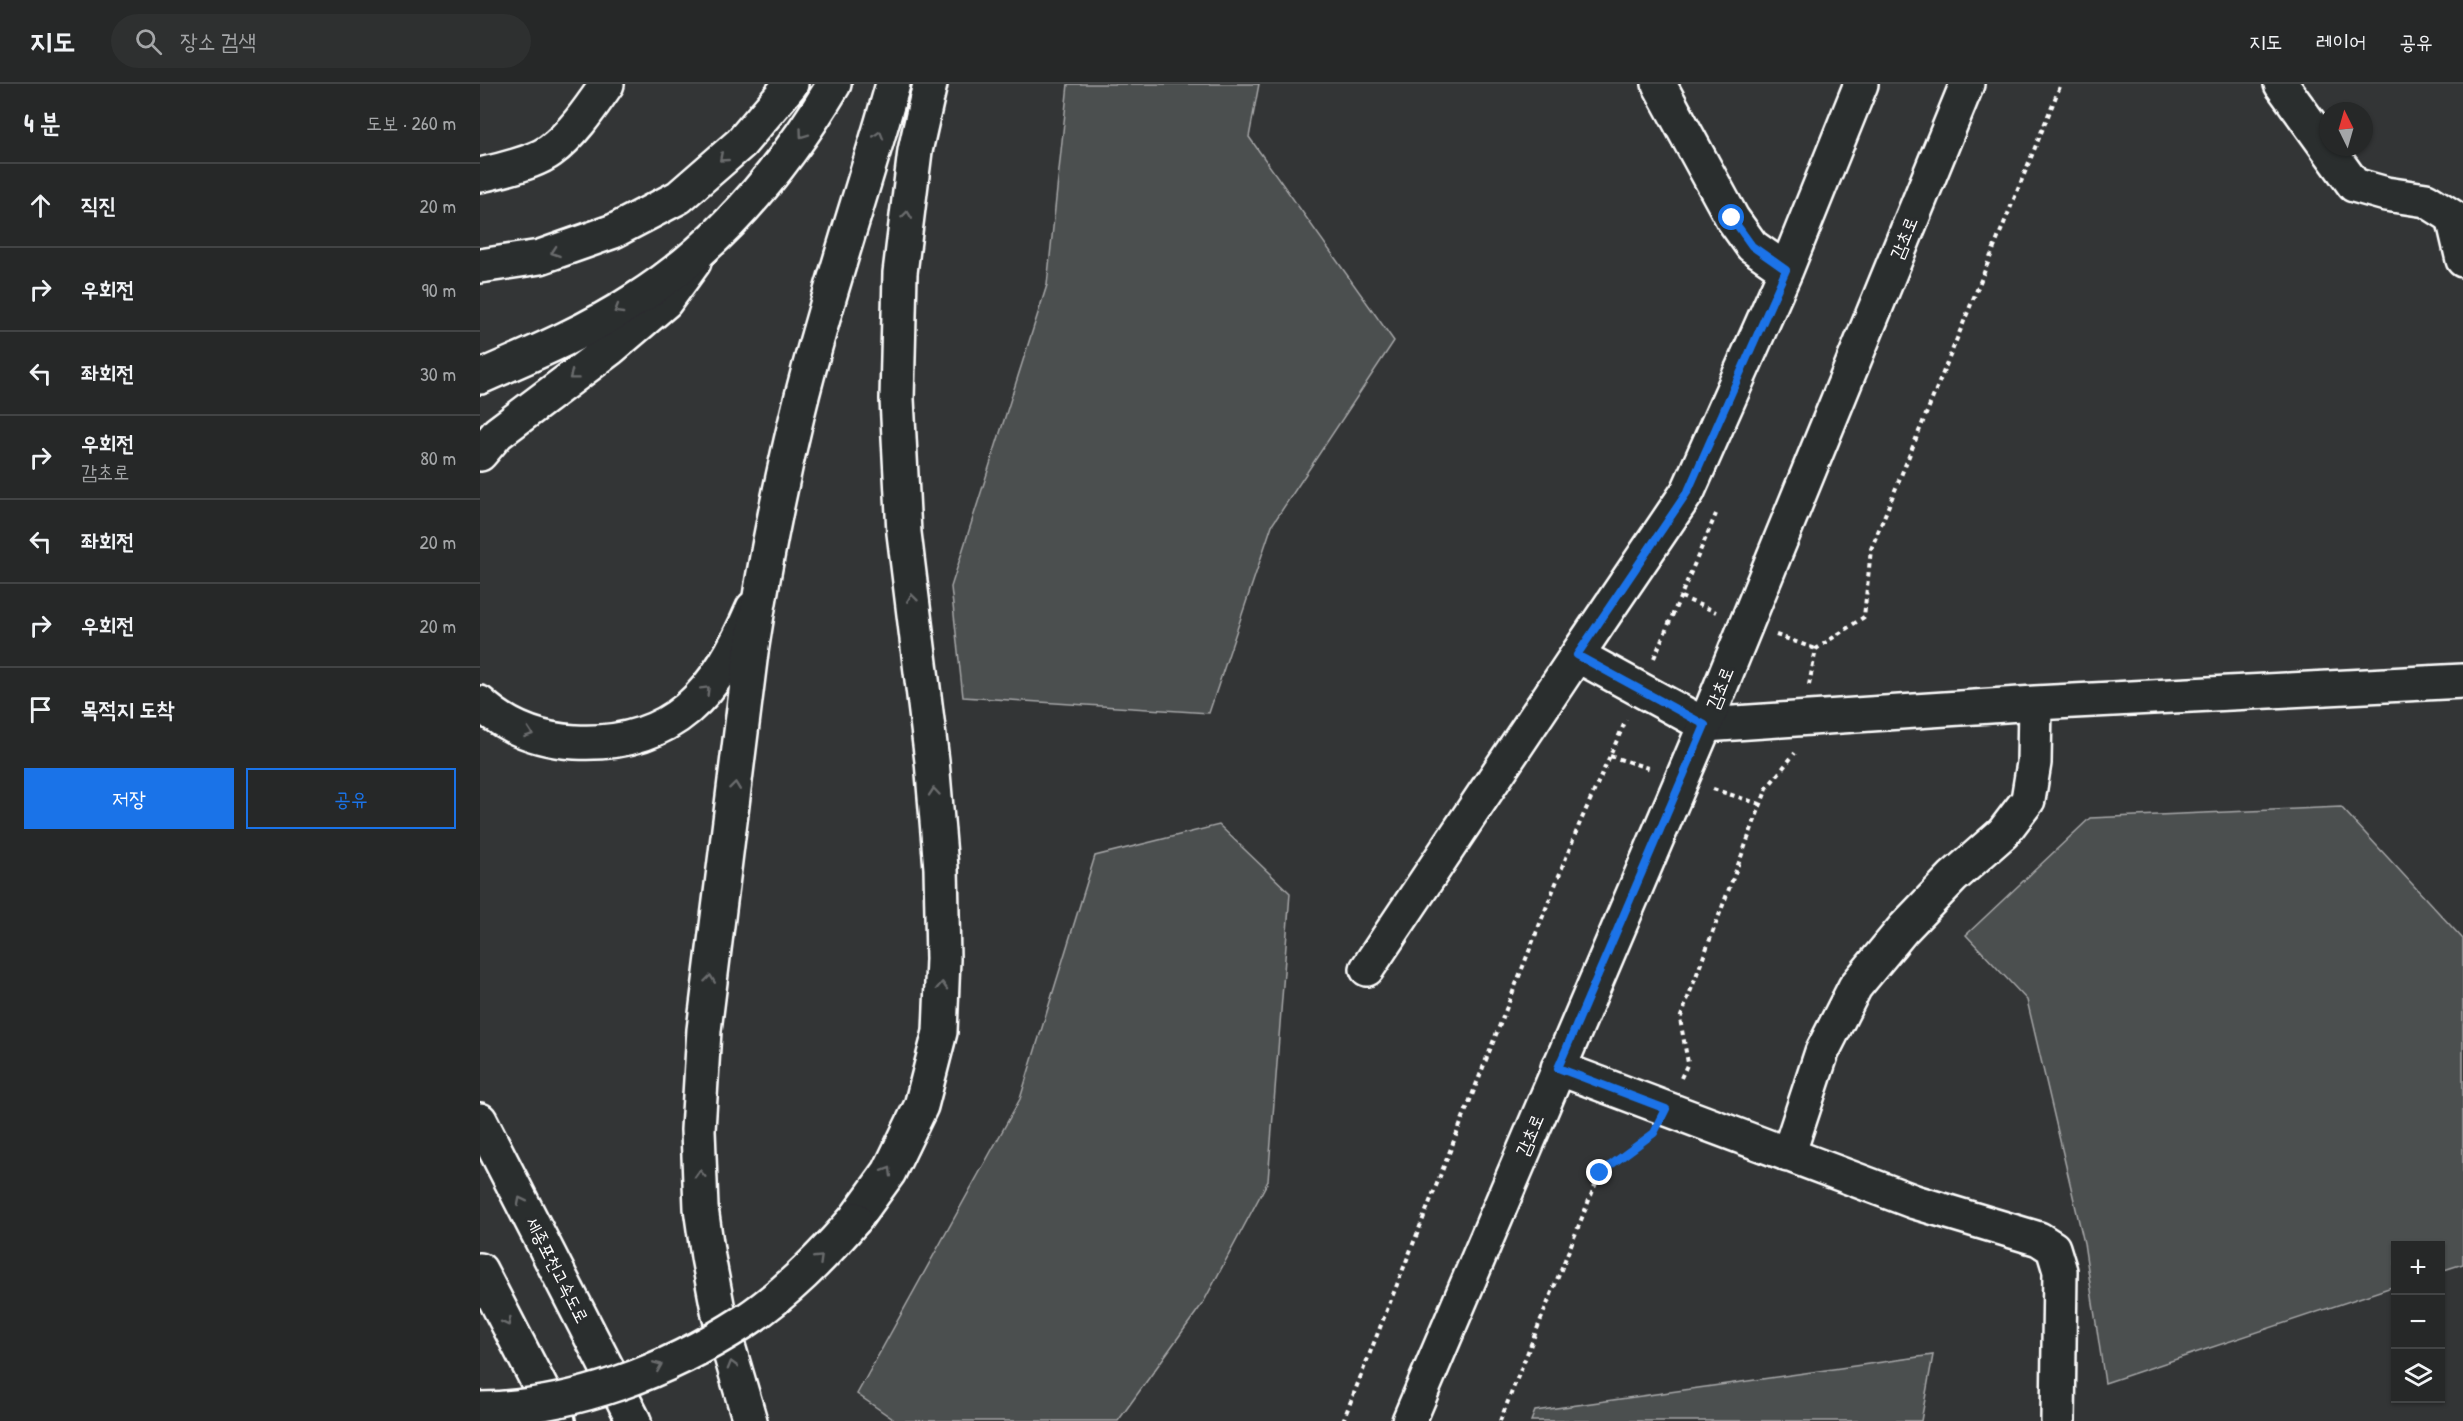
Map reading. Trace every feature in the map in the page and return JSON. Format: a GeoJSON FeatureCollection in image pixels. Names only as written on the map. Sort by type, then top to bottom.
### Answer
{"type":"FeatureCollection","features":[{"type":"Feature","properties":{"kind":"main road"},"geometry":{"type":"LineString","coordinates":[[480,175],[509,168],[549,152],[585,115],[607,84]]}},
{"type":"Feature","properties":{"kind":"main road"},"geometry":{"type":"LineString","coordinates":[[480,266],[540,257],[614,231],[679,197],[741,143],[791,84]]}},
{"type":"Feature","properties":{"kind":"main road"},"geometry":{"type":"LineString","coordinates":[[480,454],[498,433],[611,348],[664,302],[703,248],[773,175],[809,126],[834,84]]}},
{"type":"Feature","properties":{"kind":"main road"},"geometry":{"type":"LineString","coordinates":[[750,1421],[719,1315],[701,1208],[698,1130],[704,1030],[760,592],[797,414],[893,84]]}},
{"type":"Feature","properties":{"kind":"main road"},"geometry":{"type":"LineString","coordinates":[[480,1409],[563,1399],[606,1387],[659,1366],[711,1341],[746,1320],[822,1258],[855,1219],[889,1172],[921,1106],[940,1032],[943,959],[941,868],[932,761],[904,533],[897,399],[900,273],[915,151],[930,84]]}},
{"type":"Feature","properties":{"kind":"main road"},"geometry":{"type":"LineString","coordinates":[[1659,84],[1732,218],[1752,246],[1786,270]]}},
{"type":"Feature","properties":{"kind":"main road"},"geometry":{"type":"LineString","coordinates":[[1367,969],[1688,491],[1786,270],[1862,84]]}},
{"type":"Feature","properties":{"kind":"main road","name":"감초로"},"geometry":{"type":"LineString","coordinates":[[1409,1421],[1705,725],[1967,84]]}},
{"type":"Feature","properties":{"kind":"main road"},"geometry":{"type":"LineString","coordinates":[[2281,84],[2354,185],[2386,194],[2426,200],[2453,217],[2463,260]]}},
{"type":"Feature","properties":{"kind":"main road"},"geometry":{"type":"LineString","coordinates":[[480,377],[562,342],[636,300],[703,248]]}},
{"type":"Feature","properties":{"kind":"main road"},"geometry":{"type":"LineString","coordinates":[[480,703],[493,715],[525,734],[559,741],[605,743],[648,734],[681,715],[716,680],[738,645],[760,592]]}},
{"type":"Feature","properties":{"kind":"main road"},"geometry":{"type":"LineString","coordinates":[[1577,655],[1705,725],[2035,703],[2463,681]]}},
{"type":"Feature","properties":{"kind":"main road"},"geometry":{"type":"LineString","coordinates":[[1788,1155],[1822,1052],[1855,987],[1902,929],[1953,877],[2003,833],[2028,800],[2034,763],[2035,703]]}},
{"type":"Feature","properties":{"kind":"main road"},"geometry":{"type":"LineString","coordinates":[[1558,1068],[1916,1202],[2039,1239],[2053,1248],[2060,1271],[2058,1421]]}},
{"type":"Feature","properties":{"kind":"main road","name":"세종포천고속도로"},"geometry":{"type":"LineString","coordinates":[[480,1120],[634,1421]]}},
{"type":"Feature","properties":{"kind":"main road"},"geometry":{"type":"LineString","coordinates":[[480,1270],[558,1421]]}},
{"type":"Feature","properties":{"kind":"path"},"geometry":{"type":"LineString","coordinates":[[1500,1421],[1600,1173],[1654,1133],[1688,1063],[1680,1019],[1767,788],[1796,751],[1815,649],[1864,617],[1871,549],[2061,84]]}},
{"type":"Feature","properties":{"kind":"path"},"geometry":{"type":"LineString","coordinates":[[1343,1421],[1575,836],[1717,510]]}},
{"type":"Feature","properties":{"kind":"shaded area"},"geometry":{"type":"Polygon","coordinates":[[[1068,84],[1259,84],[1249,137],[1394,341],[1272,525],[1209,713],[963,697],[951,587],[1047,285],[1068,84]]]}},
{"type":"Feature","properties":{"kind":"shaded area"},"geometry":{"type":"Polygon","coordinates":[[[2341,807],[2463,939],[2463,1264],[2445,1270],[2445,1241],[2391,1241],[2391,1287],[2105,1383],[2084,1243],[2027,1000],[1966,935],[2090,818],[2341,807]]]}},
{"type":"Feature","properties":{"kind":"shaded area"},"geometry":{"type":"Polygon","coordinates":[[[1219,825],[1290,893],[1268,1181],[1203,1303],[1118,1421],[896,1421],[857,1394],[1020,1099],[1095,856],[1219,825]]]}},
{"type":"Feature","properties":{"kind":"shaded area"},"geometry":{"type":"Polygon","coordinates":[[[1933,1355],[1921,1421],[1531,1421],[1535,1411],[1933,1355]]]}},
{"type":"Feature","properties":{"kind":"route"},"geometry":{"type":"LineString","coordinates":[[1600,1173],[1654,1133],[1666,1109],[1558,1068],[1705,725],[1577,655],[1688,491],[1786,270],[1752,246],[1732,218]]}}]}
